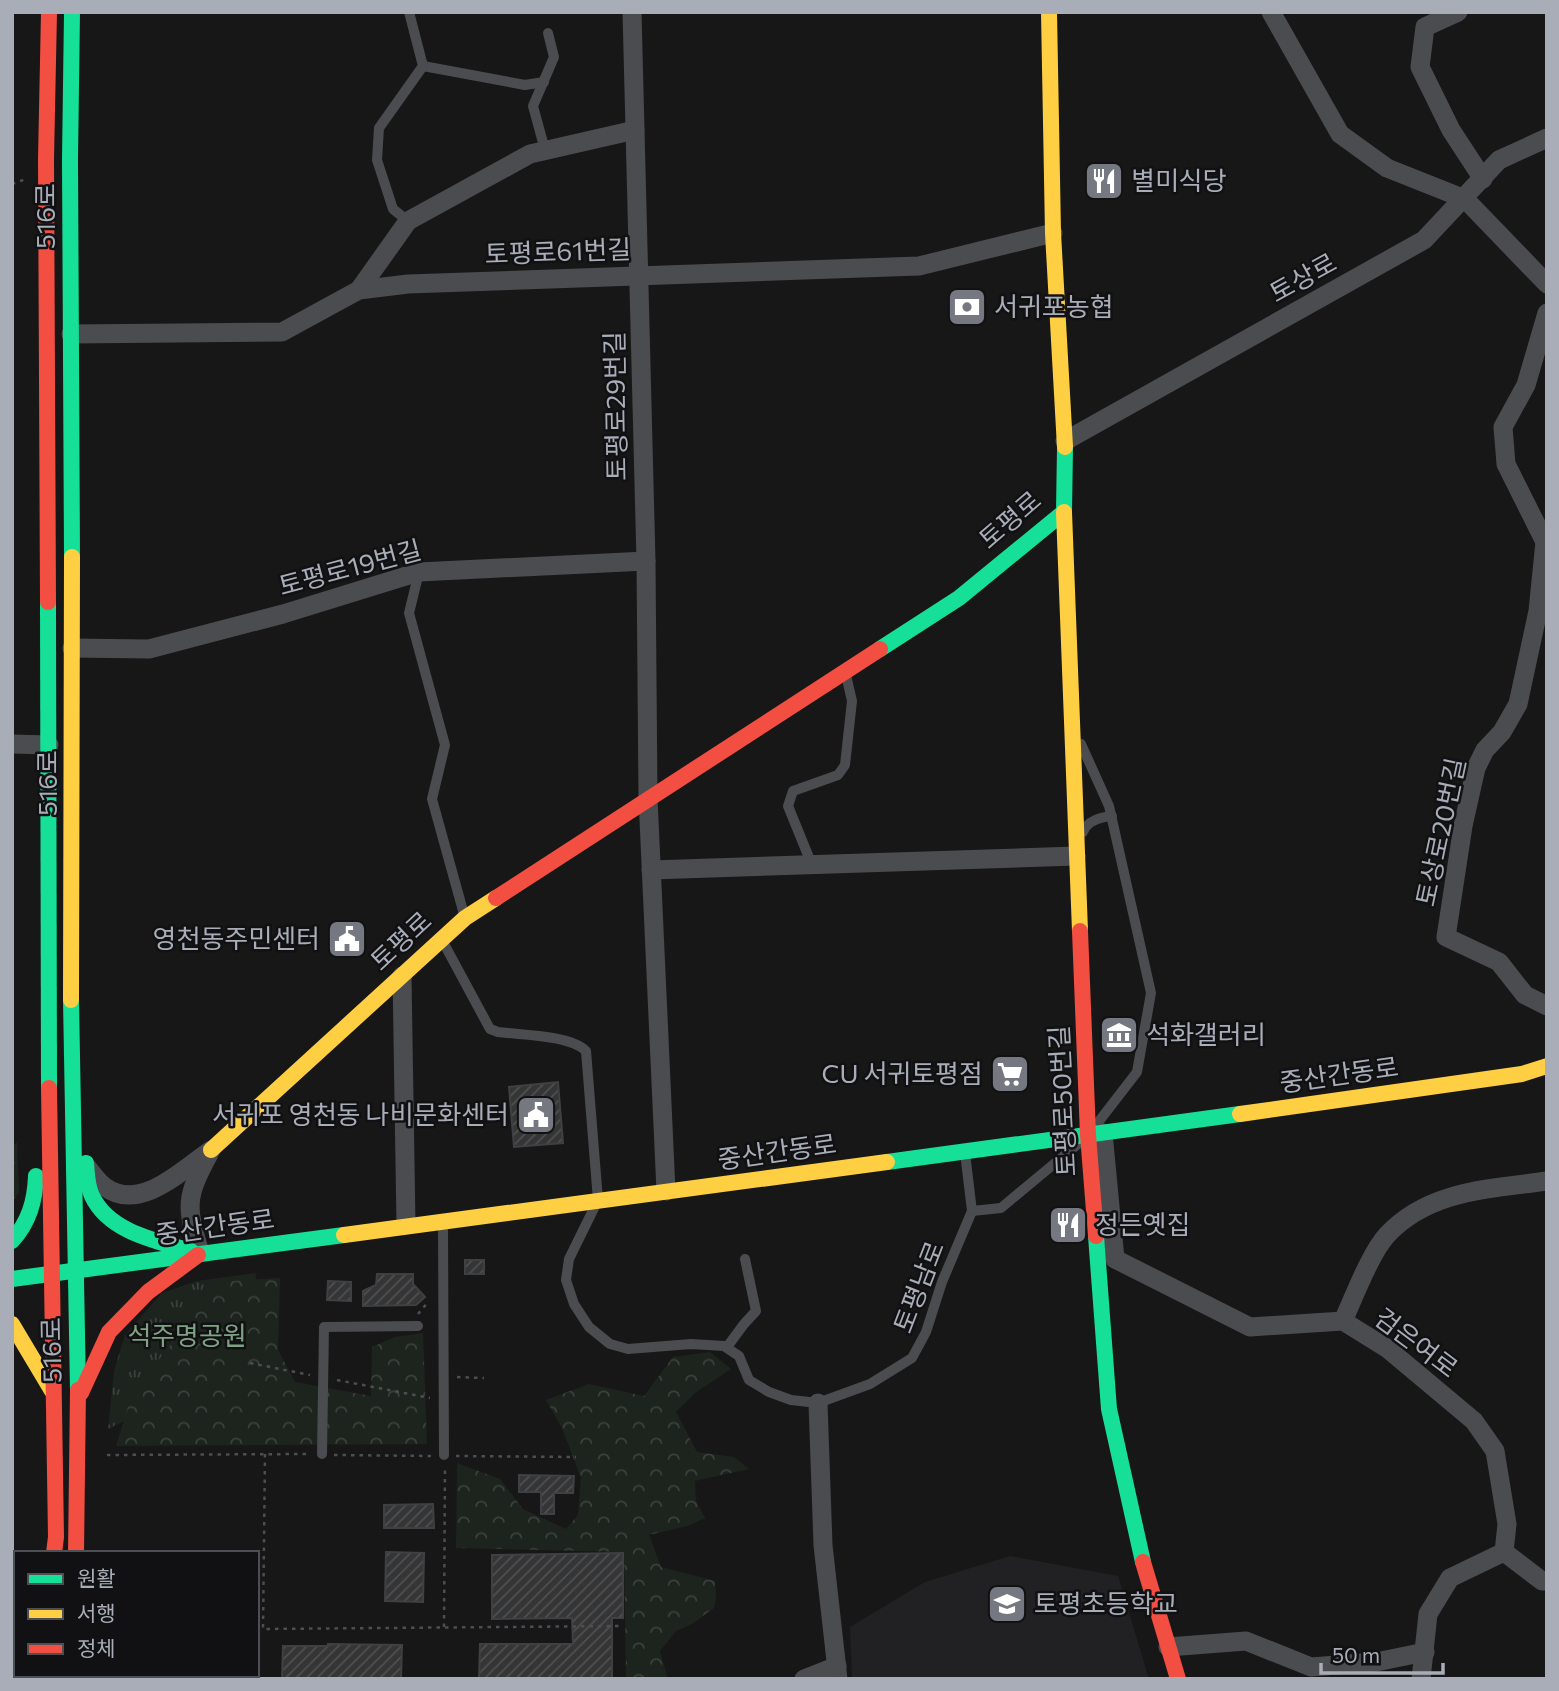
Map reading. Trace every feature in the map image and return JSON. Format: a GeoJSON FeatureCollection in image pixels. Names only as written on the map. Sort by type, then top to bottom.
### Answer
{"type":"FeatureCollection","features":[{"type":"Feature","properties":{"kind":"main road","name":"516로"},"geometry":{"type":"LineString","coordinates":[[49,12],[46,159],[49,1024],[55,1397],[54,1551]]}},
{"type":"Feature","properties":{"kind":"main road","name":"516로"},"geometry":{"type":"LineString","coordinates":[[72,12],[70,159],[73,1038],[78,1401],[76,1551]]}},
{"type":"Feature","properties":{"kind":"main road","name":"토평로"},"geometry":{"type":"LineString","coordinates":[[211,1150],[465,918],[959,598],[1064,512],[1065,441],[1053,233],[1049,12]]}},
{"type":"Feature","properties":{"kind":"main road","name":"토평로50번길"},"geometry":{"type":"LineString","coordinates":[[1064,512],[1076,856],[1096,1134],[1108,1409],[1145,1573],[1178,1679]]}},
{"type":"Feature","properties":{"kind":"main road"},"geometry":{"type":"LineString","coordinates":[[12,1241],[27,1223],[33,1208],[49,1024]]}},
{"type":"Feature","properties":{"kind":"main road"},"geometry":{"type":"LineString","coordinates":[[73,1038],[86,1080],[86,1166],[92,1195],[107,1215],[121,1226],[152,1239],[200,1253]]}},
{"type":"Feature","properties":{"kind":"main road","name":"중산간동로"},"geometry":{"type":"LineString","coordinates":[[12,1279],[1096,1134],[1522,1074],[1547,1066]]}},
{"type":"Feature","properties":{"kind":"main road"},"geometry":{"type":"LineString","coordinates":[[78,1401],[109,1332],[148,1292],[200,1253]]}},
{"type":"Feature","properties":{"kind":"main road"},"geometry":{"type":"LineString","coordinates":[[12,1324],[55,1397]]}},
{"type":"Feature","properties":{"kind":"street","name":"토평로29번길"},"geometry":{"type":"LineString","coordinates":[[632,12],[646,561],[648,798]]}},
{"type":"Feature","properties":{"kind":"street"},"geometry":{"type":"LineString","coordinates":[[1272,12],[1340,134],[1387,169],[1465,199],[1547,284]]}},
{"type":"Feature","properties":{"kind":"street"},"geometry":{"type":"LineString","coordinates":[[1458,12],[1425,27],[1420,67],[1451,130],[1483,179]]}},
{"type":"Feature","properties":{"kind":"street"},"geometry":{"type":"LineString","coordinates":[[359,290],[408,221],[530,154],[635,130]]}},
{"type":"Feature","properties":{"kind":"street","name":"토상로"},"geometry":{"type":"LineString","coordinates":[[1065,441],[1424,240],[1499,160],[1547,138]]}},
{"type":"Feature","properties":{"kind":"street","name":"토평로61번길"},"geometry":{"type":"LineString","coordinates":[[71,334],[282,332],[359,290],[408,284],[639,274],[919,266],[1053,233]]}},
{"type":"Feature","properties":{"kind":"street","name":"토상로20번길"},"geometry":{"type":"LineString","coordinates":[[1547,313],[1526,385],[1503,427],[1506,464],[1546,541],[1538,611],[1518,704],[1502,732],[1485,750],[1476,768],[1463,827],[1446,937],[1499,962],[1525,995],[1547,1006]]}},
{"type":"Feature","properties":{"kind":"street","name":"토평로19번길"},"geometry":{"type":"LineString","coordinates":[[72,648],[149,649],[282,614],[419,572],[646,561]]}},
{"type":"Feature","properties":{"kind":"street"},"geometry":{"type":"LineString","coordinates":[[12,744],[48,745]]}},
{"type":"Feature","properties":{"kind":"street"},"geometry":{"type":"LineString","coordinates":[[648,798],[666,1192]]}},
{"type":"Feature","properties":{"kind":"street"},"geometry":{"type":"LineString","coordinates":[[651,870],[1076,856]]}},
{"type":"Feature","properties":{"kind":"street"},"geometry":{"type":"LineString","coordinates":[[402,976],[406,1225]]}},
{"type":"Feature","properties":{"kind":"street","name":"검은여로"},"geometry":{"type":"LineString","coordinates":[[1096,1134],[1115,1258],[1250,1327],[1343,1321],[1388,1349],[1474,1422],[1495,1451],[1507,1524],[1504,1552]]}},
{"type":"Feature","properties":{"kind":"street"},"geometry":{"type":"LineString","coordinates":[[86,1166],[104,1186],[117,1194],[133,1196],[154,1189],[211,1150]]}},
{"type":"Feature","properties":{"kind":"street"},"geometry":{"type":"LineString","coordinates":[[200,1253],[189,1217],[192,1186],[211,1150]]}},
{"type":"Feature","properties":{"kind":"street"},"geometry":{"type":"LineString","coordinates":[[1343,1321],[1358,1286],[1386,1236],[1417,1210],[1455,1194],[1547,1181]]}},
{"type":"Feature","properties":{"kind":"street"},"geometry":{"type":"LineString","coordinates":[[804,1679],[838,1672],[823,1545],[818,1403]]}},
{"type":"Feature","properties":{"kind":"street"},"geometry":{"type":"LineString","coordinates":[[1421,1679],[1428,1614],[1450,1578],[1504,1552],[1542,1581],[1547,1581]]}},
{"type":"Feature","properties":{"kind":"street"},"geometry":{"type":"LineString","coordinates":[[1168,1647],[1246,1641],[1311,1667],[1376,1662],[1425,1652]]}},
{"type":"Feature","properties":{"kind":"lane"},"geometry":{"type":"LineString","coordinates":[[409,12],[424,66]]}},
{"type":"Feature","properties":{"kind":"lane"},"geometry":{"type":"LineString","coordinates":[[545,150],[533,106],[554,57],[548,33]]}},
{"type":"Feature","properties":{"kind":"lane"},"geometry":{"type":"LineString","coordinates":[[424,66],[525,85],[544,82]]}},
{"type":"Feature","properties":{"kind":"lane"},"geometry":{"type":"LineString","coordinates":[[408,221],[393,209],[377,160],[379,128],[424,66]]}},
{"type":"Feature","properties":{"kind":"lane"},"geometry":{"type":"LineString","coordinates":[[419,572],[409,613],[445,745],[432,799],[465,918]]}},
{"type":"Feature","properties":{"kind":"lane"},"geometry":{"type":"LineString","coordinates":[[812,865],[789,806],[793,791],[838,775],[845,765],[852,701],[845,671]]}},
{"type":"Feature","properties":{"kind":"lane"},"geometry":{"type":"LineString","coordinates":[[972,1211],[1001,1208],[1096,1134],[1137,1072],[1151,993],[1112,816],[1071,720]]}},
{"type":"Feature","properties":{"kind":"lane"},"geometry":{"type":"LineString","coordinates":[[1076,856],[1085,827],[1100,817],[1112,816]]}},
{"type":"Feature","properties":{"kind":"lane"},"geometry":{"type":"LineString","coordinates":[[442,940],[489,1028],[498,1032],[567,1041],[586,1051],[598,1200],[569,1258],[566,1280],[574,1304],[589,1327],[610,1344],[628,1349],[691,1344],[727,1347],[739,1356],[748,1380],[769,1392],[818,1403]]}},
{"type":"Feature","properties":{"kind":"lane","name":"토평남로"},"geometry":{"type":"LineString","coordinates":[[818,1403],[870,1384],[912,1358],[926,1332],[942,1282],[972,1211],[965,1152]]}},
{"type":"Feature","properties":{"kind":"lane"},"geometry":{"type":"LineString","coordinates":[[443,1220],[444,1455]]}},
{"type":"Feature","properties":{"kind":"lane"},"geometry":{"type":"LineString","coordinates":[[727,1347],[756,1311],[745,1259]]}},
{"type":"Feature","properties":{"kind":"lane"},"geometry":{"type":"LineString","coordinates":[[322,1454],[324,1327],[418,1326]]}},
{"type":"Feature","properties":{"kind":"path"},"geometry":{"type":"LineString","coordinates":[[418,1326],[418,1312],[428,1301],[443,1301]]}},
{"type":"Feature","properties":{"kind":"path"},"geometry":{"type":"LineString","coordinates":[[250,1363],[444,1401]]}},
{"type":"Feature","properties":{"kind":"path"},"geometry":{"type":"LineString","coordinates":[[443,1376],[484,1378]]}},
{"type":"Feature","properties":{"kind":"path"},"geometry":{"type":"LineString","coordinates":[[265,1454],[262,1629],[622,1626]]}},
{"type":"Feature","properties":{"kind":"path"},"geometry":{"type":"LineString","coordinates":[[107,1455],[576,1457]]}},
{"type":"Feature","properties":{"kind":"path"},"geometry":{"type":"LineString","coordinates":[[444,1455],[444,1627]]}},
{"type":"Feature","properties":{"kind":"shaded area","name":"토평초등학교"},"geometry":{"type":"Polygon","coordinates":[[[1010,1556],[1118,1576],[1149,1679],[852,1679],[850,1627],[925,1582],[1010,1556]]]}},
{"type":"Feature","properties":{"kind":"green space"},"geometry":{"type":"Polygon","coordinates":[[[17,1142],[19,1192],[12,1203],[12,1147],[17,1142]]]}},
{"type":"Feature","properties":{"kind":"green space","name":"석주명공원"},"geometry":{"type":"Polygon","coordinates":[[[256,1273],[251,1359],[108,1429],[114,1371],[125,1335],[162,1293],[197,1281],[256,1273]]]}},
{"type":"Feature","properties":{"kind":"green space"},"geometry":{"type":"Polygon","coordinates":[[[280,1278],[278,1350],[295,1382],[371,1396],[372,1347],[395,1337],[423,1333],[427,1444],[116,1446],[132,1394],[200,1307],[230,1281],[280,1278]]]}},
{"type":"Feature","properties":{"kind":"green space"},"geometry":{"type":"Polygon","coordinates":[[[710,1352],[731,1369],[695,1393],[676,1412],[697,1452],[734,1457],[749,1469],[695,1481],[696,1501],[705,1518],[687,1526],[649,1535],[661,1567],[715,1581],[714,1608],[692,1624],[676,1631],[660,1651],[668,1679],[626,1679],[624,1552],[456,1548],[457,1463],[500,1479],[523,1509],[566,1529],[578,1515],[581,1478],[562,1428],[546,1400],[589,1384],[644,1396],[673,1357],[710,1352]]]}},
{"type":"Feature","properties":{"kind":"building","name":"서귀포 영천동 나비문화센터"},"geometry":{"type":"Polygon","coordinates":[[[558,1082],[563,1143],[514,1147],[509,1087],[558,1082]]]}},
{"type":"Feature","properties":{"kind":"building"},"geometry":{"type":"Polygon","coordinates":[[[465,1260],[484,1260],[484,1274],[465,1274],[465,1260]]]}},
{"type":"Feature","properties":{"kind":"building"},"geometry":{"type":"Polygon","coordinates":[[[377,1274],[413,1274],[413,1284],[425,1297],[416,1305],[363,1306],[363,1291],[376,1285],[377,1274]]]}},
{"type":"Feature","properties":{"kind":"building"},"geometry":{"type":"Polygon","coordinates":[[[328,1281],[351,1282],[351,1301],[327,1300],[328,1281]]]}},
{"type":"Feature","properties":{"kind":"building"},"geometry":{"type":"Polygon","coordinates":[[[519,1475],[574,1476],[573,1493],[554,1493],[554,1514],[541,1514],[541,1492],[519,1492],[519,1475]]]}},
{"type":"Feature","properties":{"kind":"building"},"geometry":{"type":"Polygon","coordinates":[[[433,1504],[434,1528],[384,1528],[384,1505],[433,1504]]]}},
{"type":"Feature","properties":{"kind":"building"},"geometry":{"type":"Polygon","coordinates":[[[386,1552],[424,1553],[423,1602],[385,1601],[386,1552]]]}},
{"type":"Feature","properties":{"kind":"building"},"geometry":{"type":"Polygon","coordinates":[[[623,1553],[623,1618],[612,1618],[612,1679],[479,1679],[480,1644],[573,1644],[572,1618],[492,1619],[492,1555],[623,1553]]]}},
{"type":"Feature","properties":{"kind":"building"},"geometry":{"type":"Polygon","coordinates":[[[402,1645],[401,1679],[282,1679],[283,1646],[402,1645]]]}},
{"type":"Feature","properties":{"kind":"traffic: fast"},"geometry":{"type":"LineString","coordinates":[[72,12],[72,557]]}},
{"type":"Feature","properties":{"kind":"traffic: fast"},"geometry":{"type":"LineString","coordinates":[[880,649],[959,598],[1064,512],[1065,447]]}},
{"type":"Feature","properties":{"kind":"traffic: fast"},"geometry":{"type":"LineString","coordinates":[[48,602],[49,1088]]}},
{"type":"Feature","properties":{"kind":"traffic: fast"},"geometry":{"type":"LineString","coordinates":[[71,1000],[78,1390]]}},
{"type":"Feature","properties":{"kind":"traffic: fast"},"geometry":{"type":"LineString","coordinates":[[887,1162],[1240,1114]]}},
{"type":"Feature","properties":{"kind":"traffic: fast"},"geometry":{"type":"LineString","coordinates":[[86,1163],[90,1192],[110,1218],[135,1233],[191,1251]]}},
{"type":"Feature","properties":{"kind":"traffic: fast"},"geometry":{"type":"LineString","coordinates":[[12,1241],[30,1211],[36,1176]]}},
{"type":"Feature","properties":{"kind":"traffic: fast"},"geometry":{"type":"LineString","coordinates":[[12,1279],[344,1235]]}},
{"type":"Feature","properties":{"kind":"traffic: fast"},"geometry":{"type":"LineString","coordinates":[[1096,1236],[1109,1409],[1143,1562]]}},
{"type":"Feature","properties":{"kind":"traffic: slow"},"geometry":{"type":"LineString","coordinates":[[1049,12],[1053,233],[1065,447]]}},
{"type":"Feature","properties":{"kind":"traffic: slow"},"geometry":{"type":"LineString","coordinates":[[1064,512],[1080,931]]}},
{"type":"Feature","properties":{"kind":"traffic: slow"},"geometry":{"type":"LineString","coordinates":[[71,1000],[72,557]]}},
{"type":"Feature","properties":{"kind":"traffic: slow"},"geometry":{"type":"LineString","coordinates":[[211,1150],[465,918],[496,898]]}},
{"type":"Feature","properties":{"kind":"traffic: slow"},"geometry":{"type":"LineString","coordinates":[[1240,1114],[1522,1074],[1547,1066]]}},
{"type":"Feature","properties":{"kind":"traffic: slow"},"geometry":{"type":"LineString","coordinates":[[344,1235],[887,1162]]}},
{"type":"Feature","properties":{"kind":"traffic: slow"},"geometry":{"type":"LineString","coordinates":[[12,1324],[52,1391]]}},
{"type":"Feature","properties":{"kind":"traffic: jam"},"geometry":{"type":"LineString","coordinates":[[48,602],[46,159],[49,12]]}},
{"type":"Feature","properties":{"kind":"traffic: jam"},"geometry":{"type":"LineString","coordinates":[[496,898],[880,649]]}},
{"type":"Feature","properties":{"kind":"traffic: jam"},"geometry":{"type":"LineString","coordinates":[[1080,931],[1088,1135],[1096,1236]]}},
{"type":"Feature","properties":{"kind":"traffic: jam"},"geometry":{"type":"LineString","coordinates":[[49,1088],[54,1551]]}},
{"type":"Feature","properties":{"kind":"traffic: jam"},"geometry":{"type":"LineString","coordinates":[[81,1393],[109,1332],[148,1292],[198,1255]]}},
{"type":"Feature","properties":{"kind":"traffic: jam"},"geometry":{"type":"LineString","coordinates":[[76,1551],[78,1390]]}},
{"type":"Feature","properties":{"kind":"traffic: jam"},"geometry":{"type":"LineString","coordinates":[[1143,1562],[1178,1679]]}},
{"type":"Feature","properties":{"kind":"place","name":"별미식당"},"geometry":{"type":"Point","coordinates":[1104,181]}},
{"type":"Feature","properties":{"kind":"place","name":"서귀포농협"},"geometry":{"type":"Point","coordinates":[967,307]}},
{"type":"Feature","properties":{"kind":"place","name":"영천동주민센터"},"geometry":{"type":"Point","coordinates":[347,939]}},
{"type":"Feature","properties":{"kind":"place","name":"석화갤러리"},"geometry":{"type":"Point","coordinates":[1119,1035]}},
{"type":"Feature","properties":{"kind":"place","name":"CU 서귀토평점"},"geometry":{"type":"Point","coordinates":[1010,1074]}},
{"type":"Feature","properties":{"kind":"place","name":"서귀포 영천동 나비문화센터"},"geometry":{"type":"Point","coordinates":[536,1115]}},
{"type":"Feature","properties":{"kind":"place","name":"정든옛집"},"geometry":{"type":"Point","coordinates":[1068,1225]}},
{"type":"Feature","properties":{"kind":"place","name":"토평초등학교"},"geometry":{"type":"Point","coordinates":[1007,1604]}}]}
